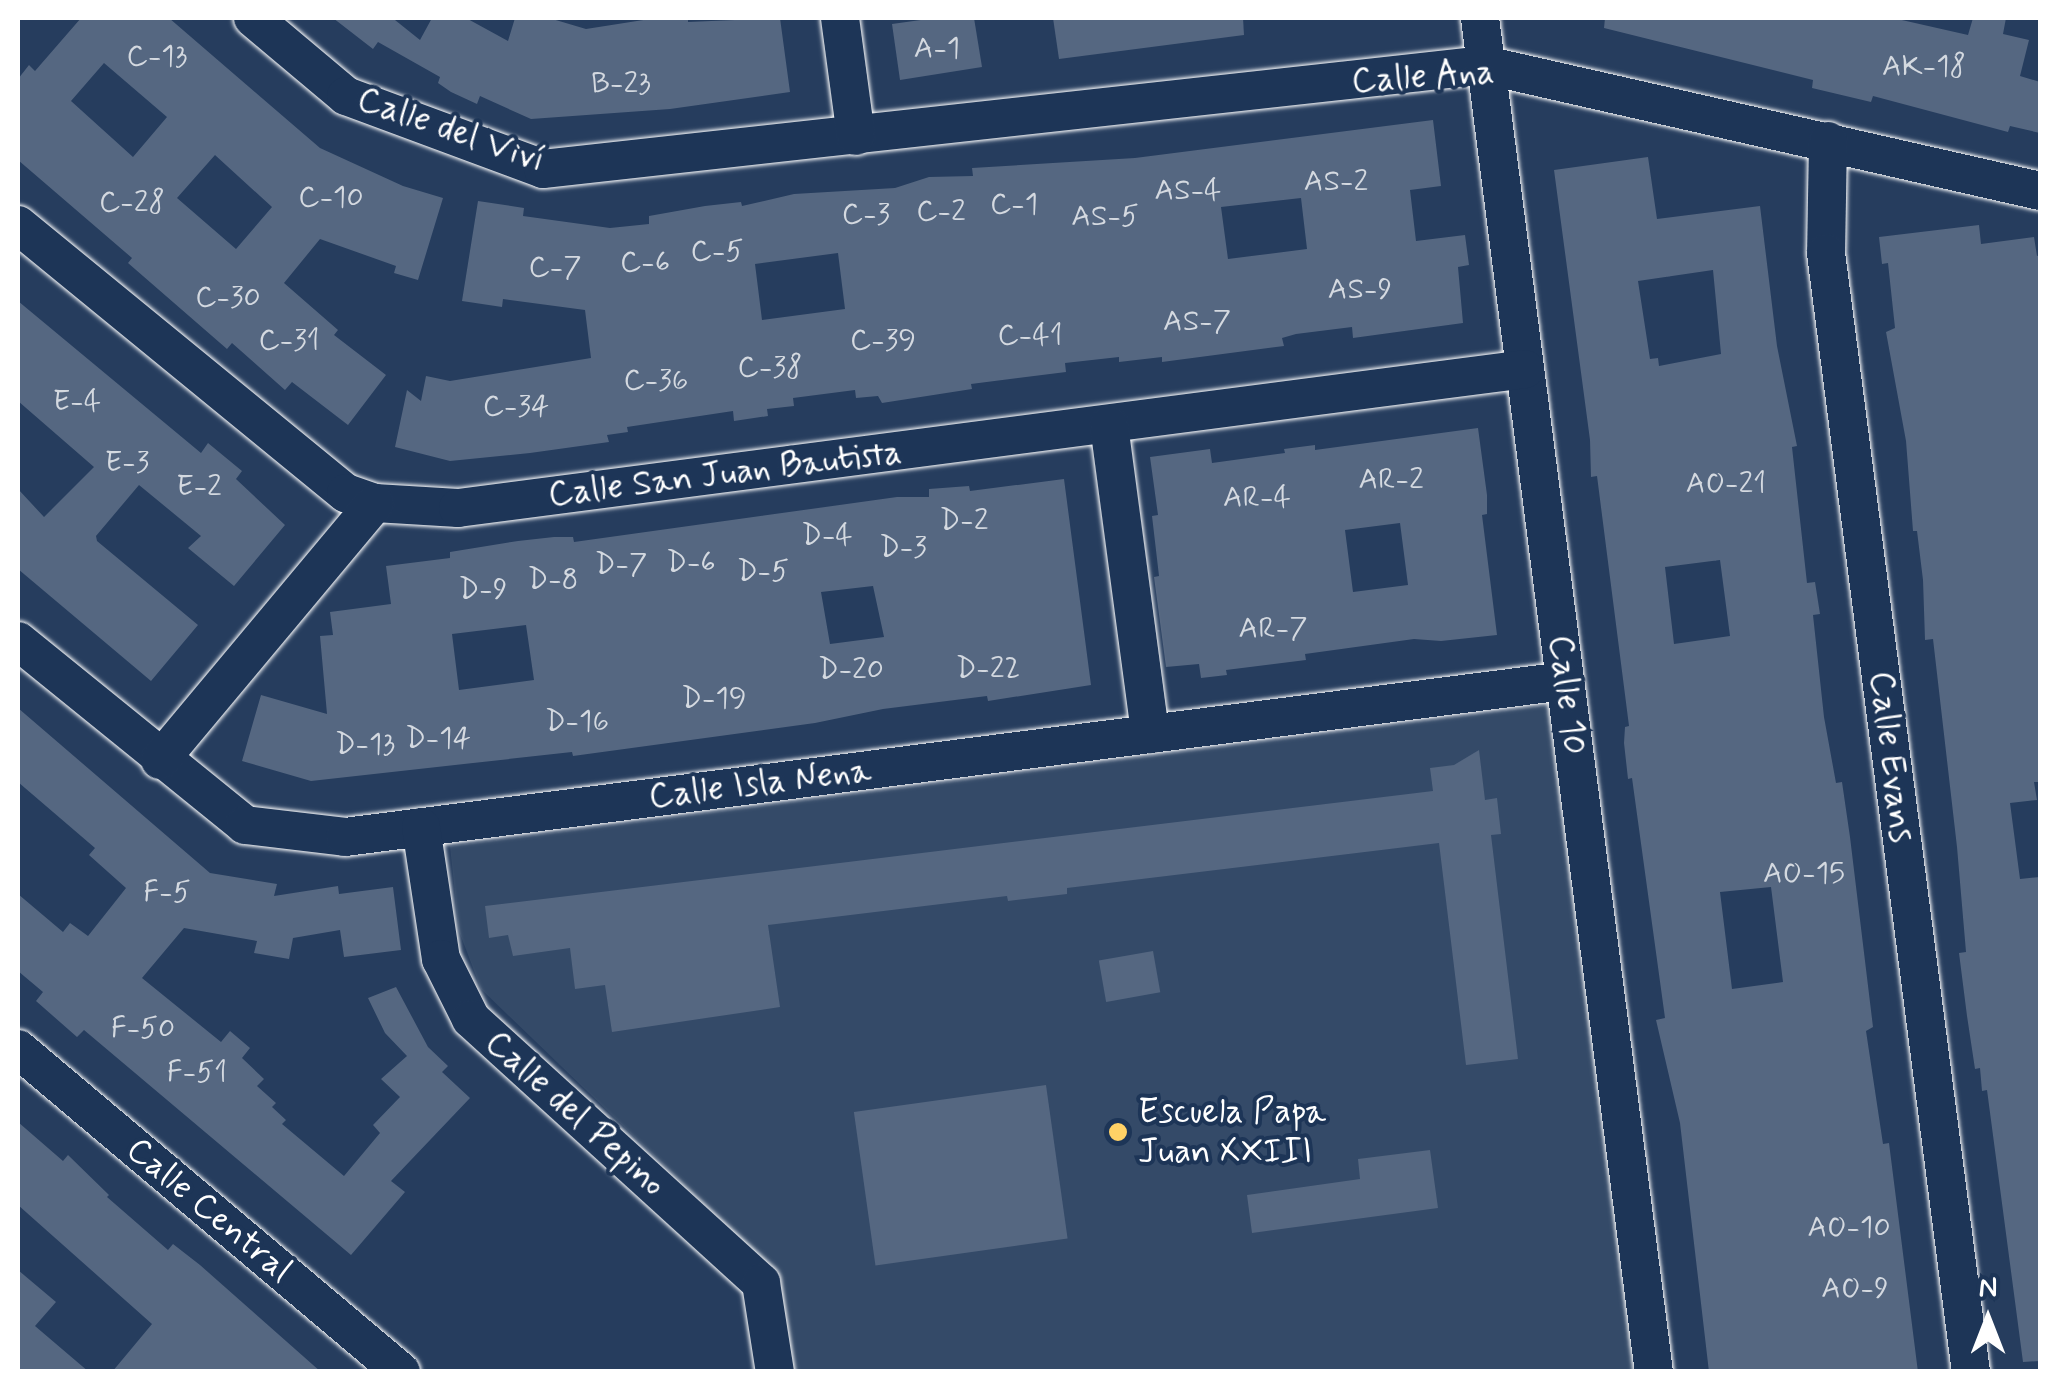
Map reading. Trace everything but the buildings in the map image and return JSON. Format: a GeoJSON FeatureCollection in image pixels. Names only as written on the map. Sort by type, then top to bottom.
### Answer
{"type":"FeatureCollection","features":[{"type":"Feature","properties":{"kind":"street","name":"Calle del Viví"},"geometry":{"type":"LineString","coordinates":[[252,18],[346,96],[543,169],[856,136]]}},
{"type":"Feature","properties":{"kind":"street"},"geometry":{"type":"LineString","coordinates":[[840,18],[856,136]]}},
{"type":"Feature","properties":{"kind":"street","name":"Calle 10"},"geometry":{"type":"LineString","coordinates":[[1480,18],[1654,1372]]}},
{"type":"Feature","properties":{"kind":"street","name":"Calle Ana"},"geometry":{"type":"LineString","coordinates":[[856,136],[1485,65],[2040,191]]}},
{"type":"Feature","properties":{"kind":"street","name":"Calle Evans"},"geometry":{"type":"LineString","coordinates":[[1828,141],[1826,253],[1971,1372]]}},
{"type":"Feature","properties":{"kind":"street","name":"Calle San Juan Bautista"},"geometry":{"type":"LineString","coordinates":[[18,224],[346,493],[375,503],[458,508],[1525,369]]}},
{"type":"Feature","properties":{"kind":"street"},"geometry":{"type":"LineString","coordinates":[[1109,425],[1150,734]]}},
{"type":"Feature","properties":{"kind":"street"},"geometry":{"type":"LineString","coordinates":[[160,760],[375,503]]}},
{"type":"Feature","properties":{"kind":"street","name":"Calle Isla Nena"},"geometry":{"type":"LineString","coordinates":[[18,640],[160,760],[245,825],[346,837],[1565,681]]}},
{"type":"Feature","properties":{"kind":"street","name":"Calle del Pepino"},"geometry":{"type":"LineString","coordinates":[[421,827],[442,960],[471,1019],[762,1283],[775,1372]]}},
{"type":"Feature","properties":{"kind":"street","name":"Calle Central"},"geometry":{"type":"LineString","coordinates":[[18,1049],[401,1372]]}},
{"type":"Feature","properties":{"kind":"shaded area","name":"Escuela Papa Juan XXIII"},"geometry":{"type":"Polygon","coordinates":[[[1554,704],[1636,1371],[793,1371],[778,1275],[481,989],[459,931],[450,846],[1554,704]]]}},
{"type":"Feature","properties":{"kind":"place","name":"Escuela Papa Juan XXIII"},"geometry":{"type":"Point","coordinates":[1118,1132]}}]}
